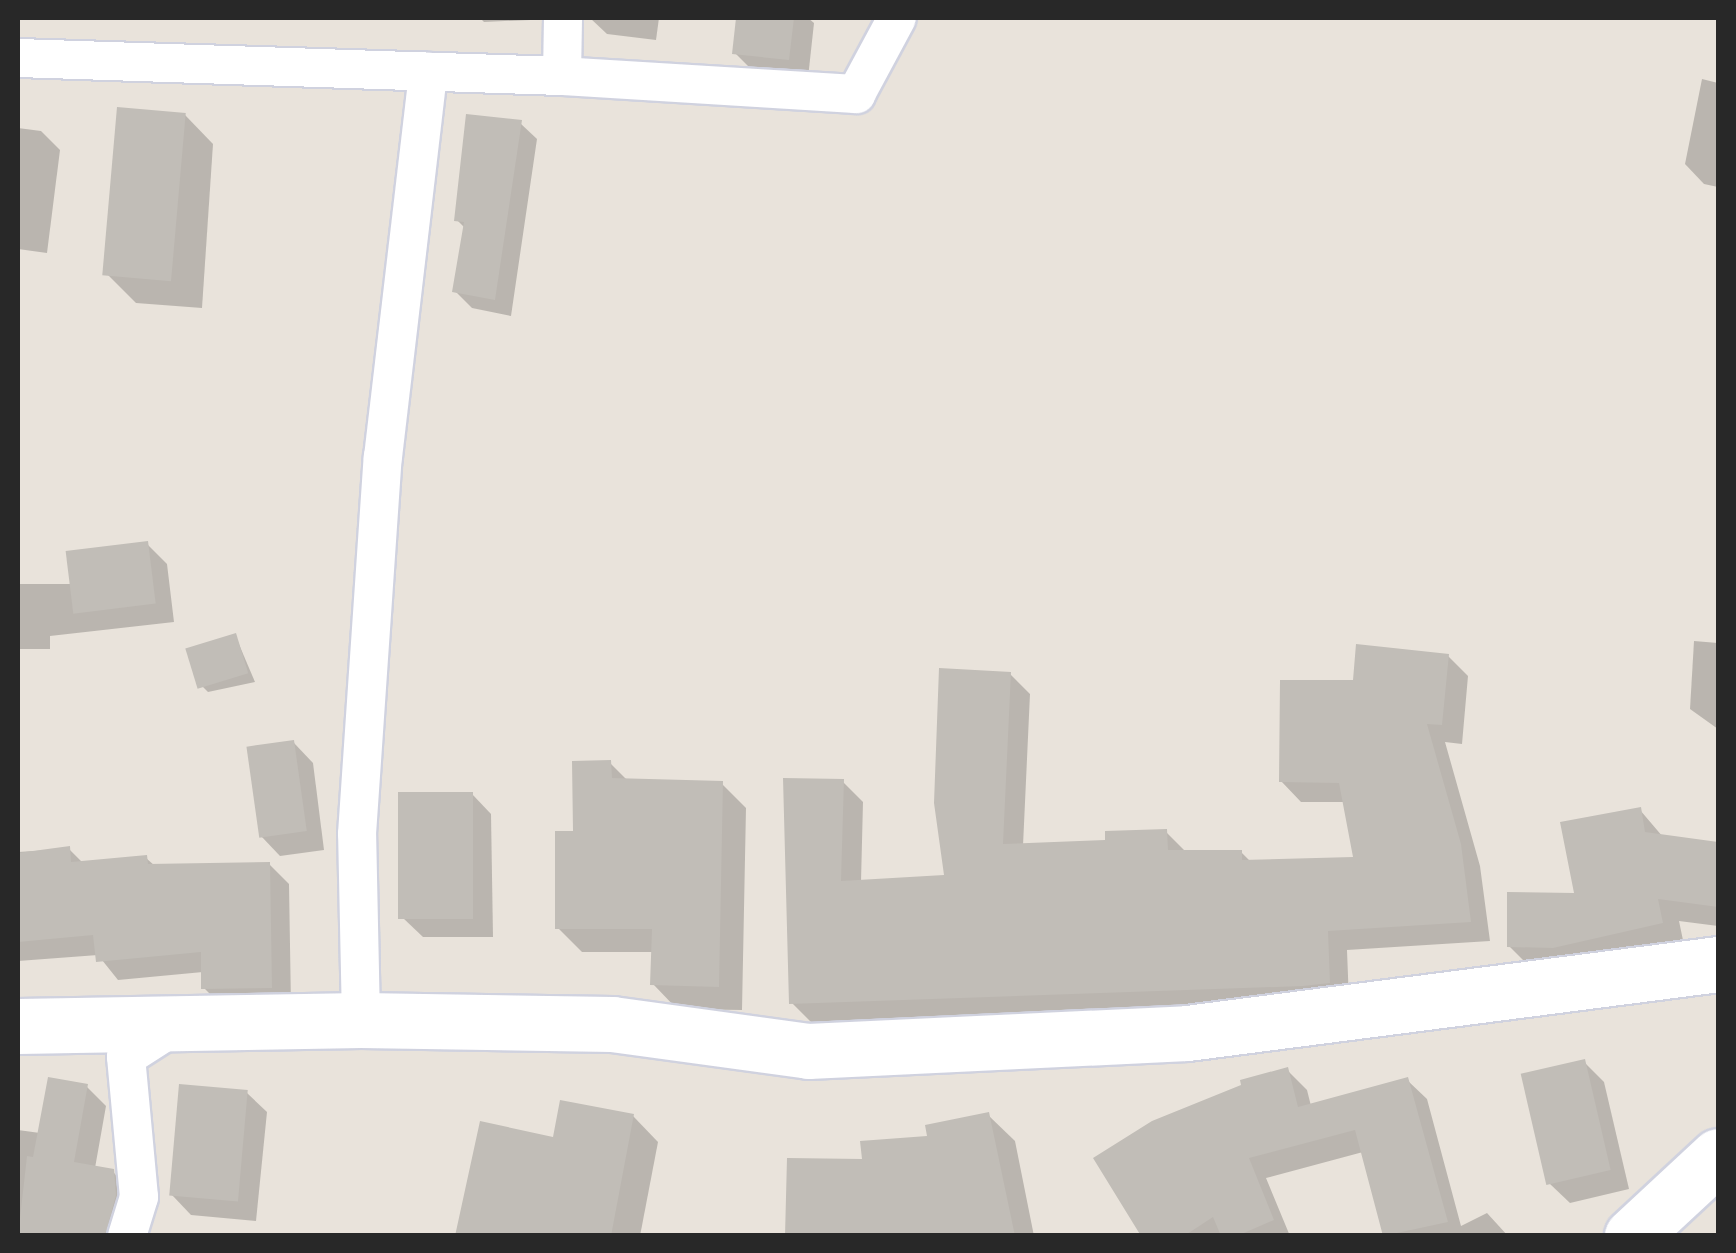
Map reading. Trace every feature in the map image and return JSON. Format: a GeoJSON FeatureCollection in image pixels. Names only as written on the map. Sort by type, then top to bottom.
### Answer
{"type":"FeatureCollection","features":[{"type":"Feature","properties":{"kind":"street"},"geometry":{"type":"LineString","coordinates":[[562,76],[563,18]]}},
{"type":"Feature","properties":{"kind":"street"},"geometry":{"type":"LineString","coordinates":[[18,58],[562,76],[856,94],[896,18]]}},
{"type":"Feature","properties":{"kind":"street"},"geometry":{"type":"LineString","coordinates":[[361,1020],[357,834],[382,477],[428,72]]}},
{"type":"Feature","properties":{"kind":"street"},"geometry":{"type":"LineString","coordinates":[[18,1026],[172,1027],[361,1020],[612,1024],[808,1051],[1187,1033],[1718,964]]}},
{"type":"Feature","properties":{"kind":"street"},"geometry":{"type":"LineString","coordinates":[[127,1236],[139,1197],[126,1057],[172,1027]]}},
{"type":"Feature","properties":{"kind":"street"},"geometry":{"type":"LineString","coordinates":[[1632,1236],[1718,1156]]}},
{"type":"Feature","properties":{"kind":"building"},"geometry":{"type":"Polygon","coordinates":[[[736,18],[794,18],[789,60],[732,54],[736,18]]]}},
{"type":"Feature","properties":{"kind":"building"},"geometry":{"type":"Polygon","coordinates":[[[117,107],[186,113],[171,281],[102,275],[117,107]]]}},
{"type":"Feature","properties":{"kind":"building"},"geometry":{"type":"Polygon","coordinates":[[[466,114],[522,120],[495,300],[452,292],[464,222],[454,221],[466,114]]]}},
{"type":"Feature","properties":{"kind":"building"},"geometry":{"type":"Polygon","coordinates":[[[148,541],[156,604],[73,614],[66,551],[148,541]]]}},
{"type":"Feature","properties":{"kind":"building"},"geometry":{"type":"Polygon","coordinates":[[[236,633],[248,673],[198,689],[185,648],[236,633]]]}},
{"type":"Feature","properties":{"kind":"building"},"geometry":{"type":"Polygon","coordinates":[[[1356,644],[1449,654],[1442,725],[1427,724],[1461,844],[1471,922],[1328,931],[1330,983],[789,1004],[783,778],[844,779],[841,881],[944,875],[934,803],[939,668],[1011,672],[1003,844],[1105,840],[1105,831],[1167,829],[1168,850],[1242,850],[1242,860],[1353,857],[1339,783],[1279,782],[1280,680],[1353,680],[1356,644]]]}},
{"type":"Feature","properties":{"kind":"building"},"geometry":{"type":"Polygon","coordinates":[[[294,740],[307,831],[259,838],[246,747],[294,740]]]}},
{"type":"Feature","properties":{"kind":"building"},"geometry":{"type":"Polygon","coordinates":[[[611,760],[612,778],[723,781],[719,987],[650,985],[652,929],[555,929],[555,831],[573,831],[572,761],[611,760]]]}},
{"type":"Feature","properties":{"kind":"building"},"geometry":{"type":"Polygon","coordinates":[[[398,792],[473,792],[473,919],[398,919],[398,792]]]}},
{"type":"Feature","properties":{"kind":"building"},"geometry":{"type":"Polygon","coordinates":[[[1641,807],[1645,832],[1718,842],[1718,907],[1658,899],[1663,923],[1553,948],[1507,947],[1507,892],[1574,893],[1560,822],[1641,807]]]}},
{"type":"Feature","properties":{"kind":"building"},"geometry":{"type":"Polygon","coordinates":[[[70,846],[71,862],[147,855],[148,864],[270,862],[272,988],[201,989],[201,952],[96,962],[93,935],[18,942],[18,853],[70,846]]]}},
{"type":"Feature","properties":{"kind":"building"},"geometry":{"type":"Polygon","coordinates":[[[1585,1059],[1611,1170],[1546,1185],[1521,1074],[1585,1059]]]}},
{"type":"Feature","properties":{"kind":"building"},"geometry":{"type":"Polygon","coordinates":[[[1288,1067],[1298,1107],[1408,1077],[1448,1222],[1383,1236],[1355,1130],[1249,1158],[1274,1220],[1237,1236],[1221,1236],[1213,1217],[1184,1236],[1141,1236],[1093,1158],[1152,1121],[1241,1085],[1240,1080],[1288,1067]]]}},
{"type":"Feature","properties":{"kind":"building"},"geometry":{"type":"Polygon","coordinates":[[[48,1077],[88,1084],[74,1162],[114,1169],[116,1195],[105,1236],[18,1236],[27,1156],[33,1157],[48,1077]]]}},
{"type":"Feature","properties":{"kind":"building"},"geometry":{"type":"Polygon","coordinates":[[[179,1084],[248,1090],[238,1202],[169,1196],[179,1084]]]}},
{"type":"Feature","properties":{"kind":"building"},"geometry":{"type":"Polygon","coordinates":[[[560,1100],[634,1114],[611,1236],[455,1236],[480,1121],[553,1137],[560,1100]]]}},
{"type":"Feature","properties":{"kind":"building"},"geometry":{"type":"Polygon","coordinates":[[[989,1112],[1015,1236],[785,1236],[787,1158],[862,1159],[860,1141],[927,1136],[925,1125],[989,1112]]]}}]}
